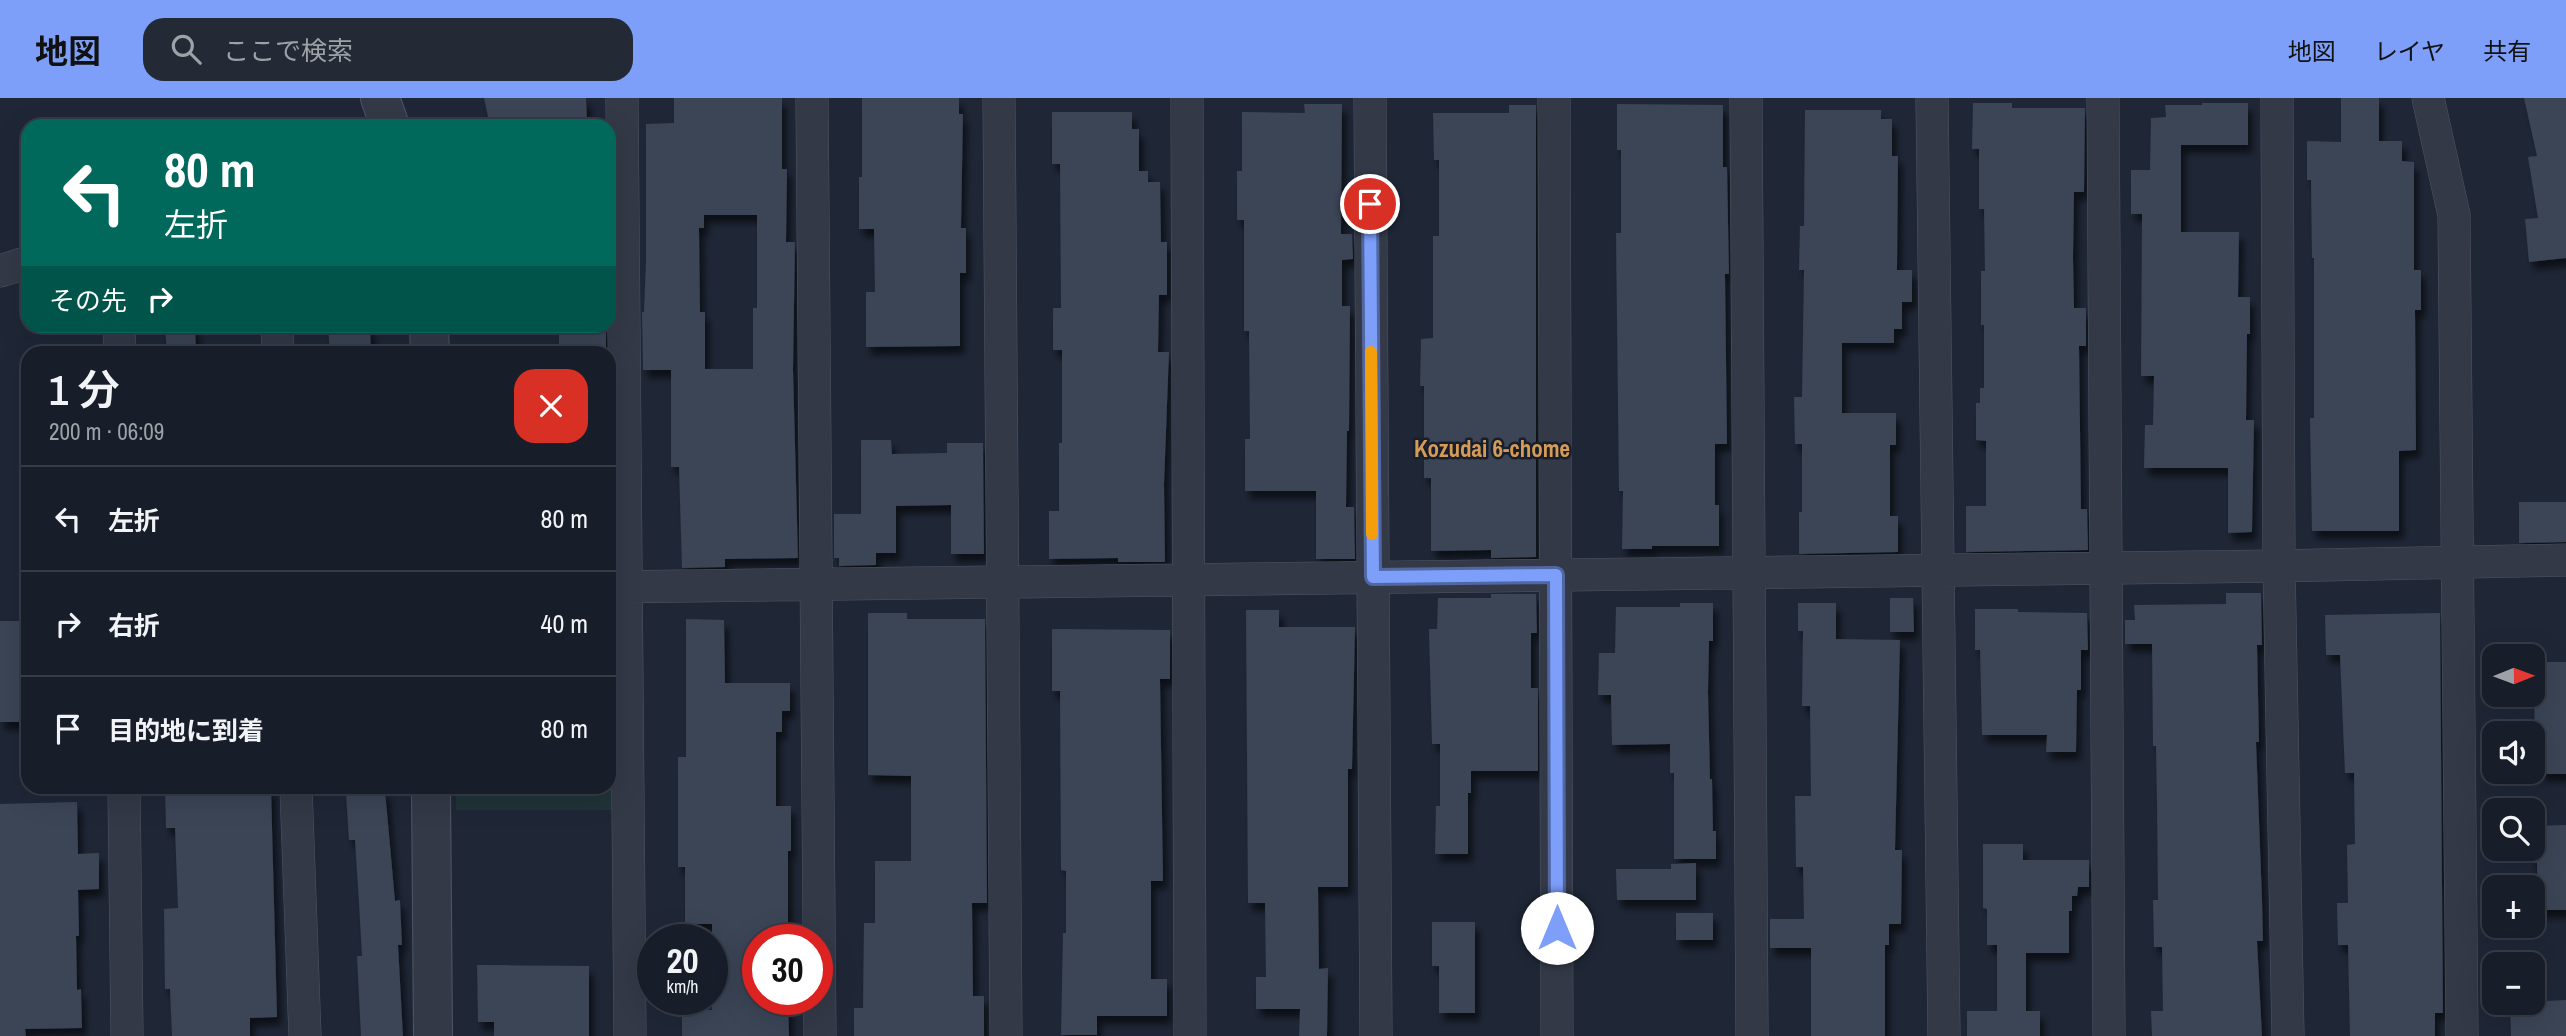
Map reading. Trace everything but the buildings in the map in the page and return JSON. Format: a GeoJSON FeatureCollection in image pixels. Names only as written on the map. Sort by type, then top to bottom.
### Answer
{"type":"FeatureCollection","features":[{"type":"Feature","properties":{"kind":"street"},"geometry":{"type":"LineString","coordinates":[[380,98],[388,119]]}},
{"type":"Feature","properties":{"kind":"street"},"geometry":{"type":"LineString","coordinates":[[622,98],[618,587],[630,1036]]}},
{"type":"Feature","properties":{"kind":"street"},"geometry":{"type":"LineString","coordinates":[[812,98],[820,1036]]}},
{"type":"Feature","properties":{"kind":"street"},"geometry":{"type":"LineString","coordinates":[[999,98],[1006,1036]]}},
{"type":"Feature","properties":{"kind":"street"},"geometry":{"type":"LineString","coordinates":[[1187,98],[1190,1036]]}},
{"type":"Feature","properties":{"kind":"street"},"geometry":{"type":"LineString","coordinates":[[1370,98],[1376,1036]]}},
{"type":"Feature","properties":{"kind":"street"},"geometry":{"type":"LineString","coordinates":[[1554,98],[1557,1036]]}},
{"type":"Feature","properties":{"kind":"street"},"geometry":{"type":"LineString","coordinates":[[1746,98],[1752,1036]]}},
{"type":"Feature","properties":{"kind":"street"},"geometry":{"type":"LineString","coordinates":[[1931,98],[1944,1036]]}},
{"type":"Feature","properties":{"kind":"street"},"geometry":{"type":"LineString","coordinates":[[2104,98],[2109,1036]]}},
{"type":"Feature","properties":{"kind":"street"},"geometry":{"type":"LineString","coordinates":[[2277,98],[2279,566],[2288,1036]]}},
{"type":"Feature","properties":{"kind":"street"},"geometry":{"type":"LineString","coordinates":[[2428,98],[2454,215],[2462,1036]]}},
{"type":"Feature","properties":{"kind":"street"},"geometry":{"type":"LineString","coordinates":[[0,271],[21,264]]}},
{"type":"Feature","properties":{"kind":"street"},"geometry":{"type":"LineString","coordinates":[[618,587],[2566,560]]}},
{"type":"Feature","properties":{"kind":"street"},"geometry":{"type":"LineString","coordinates":[[124,794],[127,1036]]}},
{"type":"Feature","properties":{"kind":"street"},"geometry":{"type":"LineString","coordinates":[[296,794],[306,1036]]}},
{"type":"Feature","properties":{"kind":"street"},"geometry":{"type":"LineString","coordinates":[[432,794],[433,1036]]}},
{"type":"Feature","properties":{"kind":"shaded area"},"geometry":{"type":"Polygon","coordinates":[[[456,794],[615,794],[615,810],[456,810],[456,794]]]}},
{"type":"Feature","properties":{"kind":"slow traffic"},"geometry":{"type":"LineString","coordinates":[[1371,352],[1372,534]]}},
{"type":"Feature","properties":{"kind":"district","name":"Kozudai 6-chome"},"geometry":{"type":"Point","coordinates":[1492,449]}},
{"type":"Feature","properties":{"kind":"route"},"geometry":{"type":"LineString","coordinates":[[1370,204],[1373,577],[1556,575],[1557,928]]}}]}
